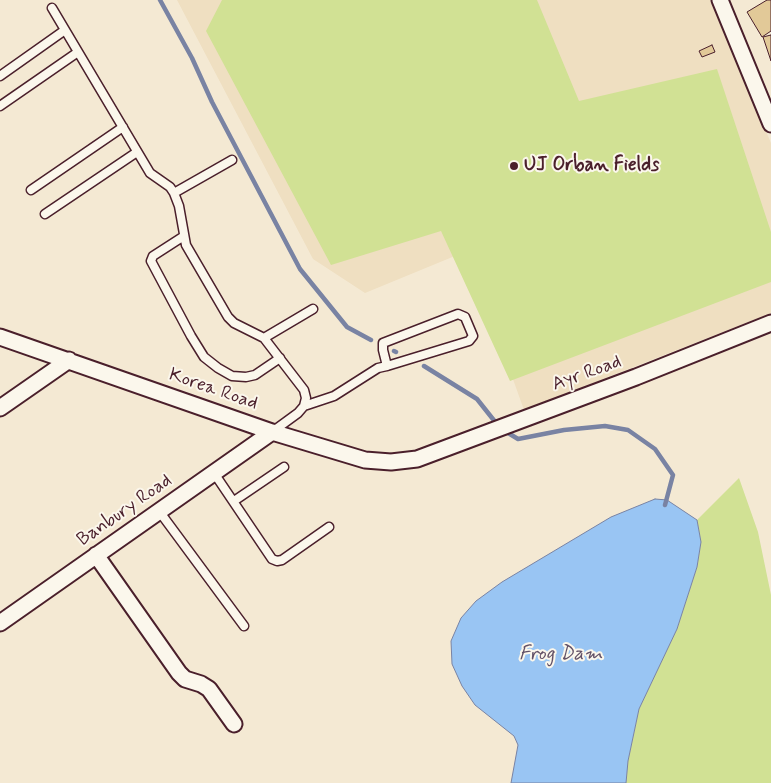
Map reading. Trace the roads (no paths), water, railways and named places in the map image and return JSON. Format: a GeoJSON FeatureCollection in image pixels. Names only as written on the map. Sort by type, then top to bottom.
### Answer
{"type":"FeatureCollection","features":[{"type":"Feature","properties":{"kind":"street"},"geometry":{"type":"LineString","coordinates":[[720,0],[771,124]]}},
{"type":"Feature","properties":{"kind":"street","name":"Ayr Road"},"geometry":{"type":"LineString","coordinates":[[417,459],[636,377],[771,323]]}},
{"type":"Feature","properties":{"kind":"street","name":"Korea Road"},"geometry":{"type":"LineString","coordinates":[[0,337],[272,432],[365,460],[391,462],[417,459]]}},
{"type":"Feature","properties":{"kind":"street"},"geometry":{"type":"LineString","coordinates":[[0,408],[68,360]]}},
{"type":"Feature","properties":{"kind":"street","name":"Banbury Road"},"geometry":{"type":"LineString","coordinates":[[0,622],[272,432]]}},
{"type":"Feature","properties":{"kind":"street"},"geometry":{"type":"LineString","coordinates":[[96,555],[179,673],[185,679],[209,689],[234,724]]}},
{"type":"Feature","properties":{"kind":"lane"},"geometry":{"type":"LineString","coordinates":[[52,8],[150,173],[170,187],[174,193],[179,206],[186,245],[228,317],[234,323],[264,338],[304,390],[306,398],[304,406],[298,413],[272,432]]}},
{"type":"Feature","properties":{"kind":"lane"},"geometry":{"type":"LineString","coordinates":[[0,76],[65,30]]}},
{"type":"Feature","properties":{"kind":"lane"},"geometry":{"type":"LineString","coordinates":[[0,106],[78,52]]}},
{"type":"Feature","properties":{"kind":"lane"},"geometry":{"type":"LineString","coordinates":[[31,190],[123,127]]}},
{"type":"Feature","properties":{"kind":"lane"},"geometry":{"type":"LineString","coordinates":[[45,214],[137,152]]}},
{"type":"Feature","properties":{"kind":"lane"},"geometry":{"type":"LineString","coordinates":[[174,193],[232,160]]}},
{"type":"Feature","properties":{"kind":"lane"},"geometry":{"type":"LineString","coordinates":[[184,236],[153,256],[151,261],[190,336],[204,357],[232,376],[255,375],[280,358]]}},
{"type":"Feature","properties":{"kind":"lane"},"geometry":{"type":"LineString","coordinates":[[264,338],[313,309]]}},
{"type":"Feature","properties":{"kind":"lane"},"geometry":{"type":"LineString","coordinates":[[304,406],[334,396],[373,370],[387,366],[469,341],[473,336],[465,317],[458,314],[383,343],[387,366]]}},
{"type":"Feature","properties":{"kind":"lane"},"geometry":{"type":"LineString","coordinates":[[234,501],[284,467]]}},
{"type":"Feature","properties":{"kind":"lane"},"geometry":{"type":"LineString","coordinates":[[214,473],[272,559],[282,560],[329,527]]}},
{"type":"Feature","properties":{"kind":"lane"},"geometry":{"type":"LineString","coordinates":[[160,511],[244,626]]}},
{"type":"Feature","properties":{"kind":"water","name":"Frog Dam"},"geometry":{"type":"Polygon","coordinates":[[[655,499],[667,500],[697,520],[701,542],[697,567],[677,629],[639,709],[628,761],[626,783],[511,783],[518,745],[514,736],[475,705],[462,686],[452,664],[451,641],[461,618],[476,601],[502,582],[611,517],[655,499]]]}},
{"type":"Feature","properties":{"kind":"waterway"},"geometry":{"type":"LineString","coordinates":[[160,0],[192,58],[212,102],[300,269],[347,327],[371,340]]}},
{"type":"Feature","properties":{"kind":"waterway"},"geometry":{"type":"LineString","coordinates":[[424,366],[477,399],[500,428],[518,439],[564,430],[605,426],[628,430],[655,449],[673,475],[665,505]]}},
{"type":"Feature","properties":{"kind":"place","name":"UJ Orban Fields"},"geometry":{"type":"Point","coordinates":[514,166]}}]}
